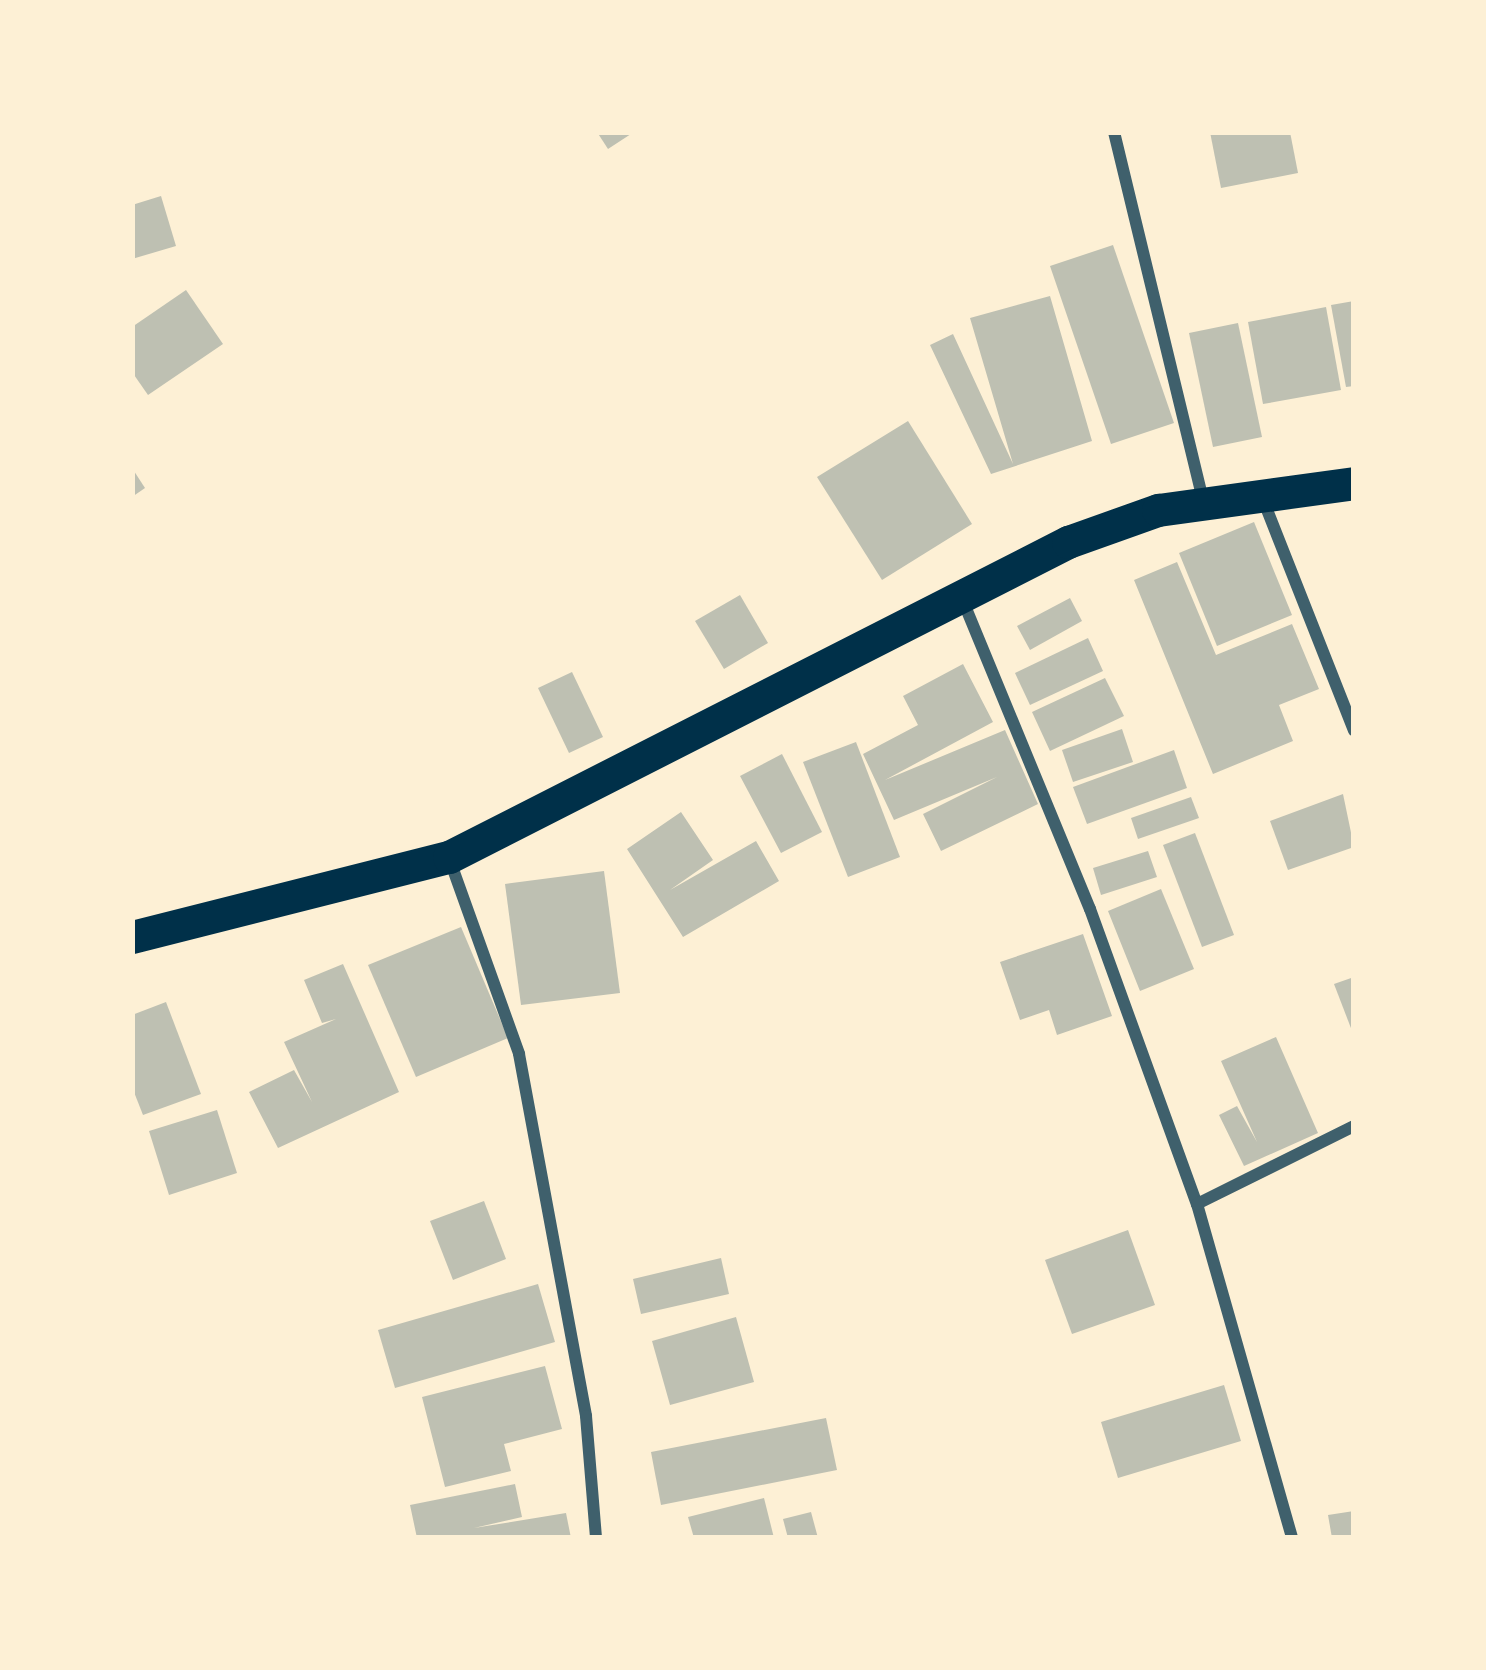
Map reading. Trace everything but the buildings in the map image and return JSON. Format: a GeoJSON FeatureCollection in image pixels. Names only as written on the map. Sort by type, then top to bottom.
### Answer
{"type":"FeatureCollection","features":[{"type":"Feature","properties":{"kind":"highway"},"geometry":{"type":"LineString","coordinates":[[132,938],[448,856],[960,593],[1113,526],[1158,510],[1205,507],[1259,491],[1354,483]]}},
{"type":"Feature","properties":{"kind":"street"},"geometry":{"type":"LineString","coordinates":[[1114,132],[1205,507]]}},
{"type":"Feature","properties":{"kind":"street"},"geometry":{"type":"LineString","coordinates":[[1259,491],[1354,730]]}},
{"type":"Feature","properties":{"kind":"street"},"geometry":{"type":"LineString","coordinates":[[960,593],[1090,909],[1197,1204],[1292,1538]]}},
{"type":"Feature","properties":{"kind":"street"},"geometry":{"type":"LineString","coordinates":[[448,856],[519,1054],[583,1394],[596,1538]]}},
{"type":"Feature","properties":{"kind":"street"},"geometry":{"type":"LineString","coordinates":[[1197,1204],[1354,1126]]}}]}
